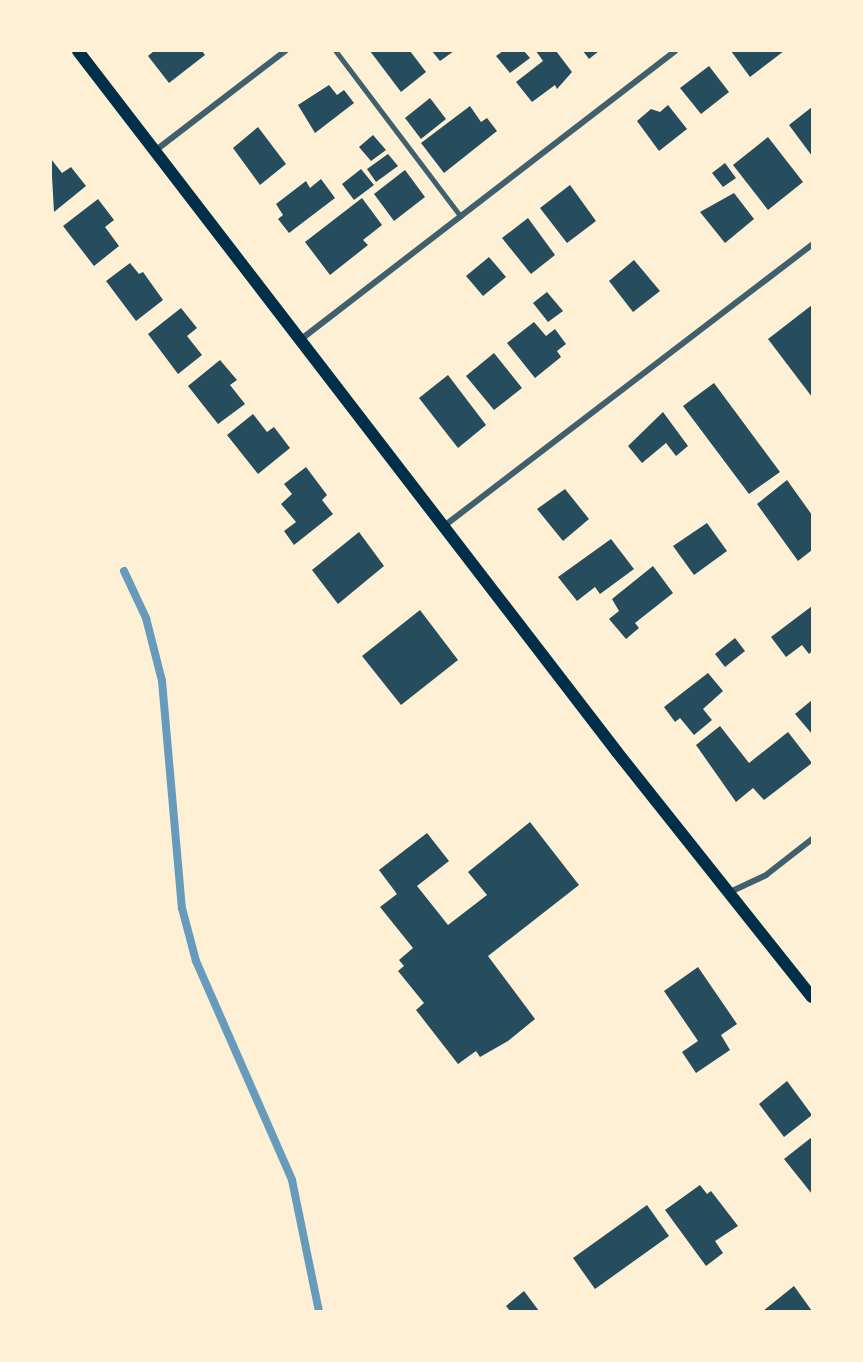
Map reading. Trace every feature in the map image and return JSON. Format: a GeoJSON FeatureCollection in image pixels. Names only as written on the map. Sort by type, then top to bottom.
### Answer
{"type":"FeatureCollection","features":[{"type":"Feature","properties":{"kind":"main road"},"geometry":{"type":"LineString","coordinates":[[78,51],[616,752],[812,997]]}},
{"type":"Feature","properties":{"kind":"street"},"geometry":{"type":"LineString","coordinates":[[156,150],[285,51]]}},
{"type":"Feature","properties":{"kind":"street"},"geometry":{"type":"LineString","coordinates":[[299,340],[675,51]]}},
{"type":"Feature","properties":{"kind":"street"},"geometry":{"type":"LineString","coordinates":[[444,526],[812,245]]}},
{"type":"Feature","properties":{"kind":"street"},"geometry":{"type":"LineString","coordinates":[[730,892],[762,877],[812,839]]}},
{"type":"Feature","properties":{"kind":"lane"},"geometry":{"type":"LineString","coordinates":[[336,51],[461,216]]}},
{"type":"Feature","properties":{"kind":"building"},"geometry":{"type":"Polygon","coordinates":[[[154,51],[202,51],[205,55],[169,83],[148,56],[154,51]]]}},
{"type":"Feature","properties":{"kind":"building"},"geometry":{"type":"Polygon","coordinates":[[[370,51],[410,51],[426,72],[401,92],[370,51]]]}},
{"type":"Feature","properties":{"kind":"building"},"geometry":{"type":"Polygon","coordinates":[[[432,51],[454,51],[440,61],[432,51]]]}},
{"type":"Feature","properties":{"kind":"building"},"geometry":{"type":"Polygon","coordinates":[[[503,51],[524,51],[530,58],[510,73],[496,56],[503,51]]]}},
{"type":"Feature","properties":{"kind":"building"},"geometry":{"type":"Polygon","coordinates":[[[536,51],[556,51],[572,72],[557,89],[555,85],[532,102],[516,82],[543,61],[536,51]]]}},
{"type":"Feature","properties":{"kind":"building"},"geometry":{"type":"Polygon","coordinates":[[[583,51],[599,51],[589,59],[583,51]]]}},
{"type":"Feature","properties":{"kind":"building"},"geometry":{"type":"Polygon","coordinates":[[[731,51],[784,51],[750,77],[731,51]]]}},
{"type":"Feature","properties":{"kind":"building"},"geometry":{"type":"Polygon","coordinates":[[[709,66],[729,92],[701,114],[680,88],[709,66]]]}},
{"type":"Feature","properties":{"kind":"building"},"geometry":{"type":"Polygon","coordinates":[[[329,85],[337,95],[344,90],[354,103],[315,133],[298,105],[329,85]]]}},
{"type":"Feature","properties":{"kind":"building"},"geometry":{"type":"Polygon","coordinates":[[[430,98],[446,119],[421,139],[405,118],[430,98]]]}},
{"type":"Feature","properties":{"kind":"building"},"geometry":{"type":"Polygon","coordinates":[[[668,105],[687,129],[659,151],[637,121],[651,109],[660,112],[668,105]]]}},
{"type":"Feature","properties":{"kind":"building"},"geometry":{"type":"Polygon","coordinates":[[[470,106],[481,122],[487,118],[497,131],[444,173],[421,143],[470,106]]]}},
{"type":"Feature","properties":{"kind":"building"},"geometry":{"type":"Polygon","coordinates":[[[812,107],[812,156],[789,125],[812,107]]]}},
{"type":"Feature","properties":{"kind":"building"},"geometry":{"type":"Polygon","coordinates":[[[258,127],[286,164],[260,185],[233,148],[258,127]]]}},
{"type":"Feature","properties":{"kind":"building"},"geometry":{"type":"Polygon","coordinates":[[[373,135],[386,150],[371,161],[359,147],[373,135]]]}},
{"type":"Feature","properties":{"kind":"building"},"geometry":{"type":"Polygon","coordinates":[[[768,137],[803,182],[768,210],[733,165],[768,137]]]}},
{"type":"Feature","properties":{"kind":"building"},"geometry":{"type":"Polygon","coordinates":[[[388,154],[398,166],[376,182],[367,169],[388,154]]]}},
{"type":"Feature","properties":{"kind":"building"},"geometry":{"type":"Polygon","coordinates":[[[51,159],[62,173],[71,167],[86,186],[54,212],[51,159]]]}},
{"type":"Feature","properties":{"kind":"building"},"geometry":{"type":"Polygon","coordinates":[[[725,163],[736,178],[723,187],[712,173],[725,163]]]}},
{"type":"Feature","properties":{"kind":"building"},"geometry":{"type":"Polygon","coordinates":[[[361,169],[374,185],[354,200],[342,184],[361,169]]]}},
{"type":"Feature","properties":{"kind":"building"},"geometry":{"type":"Polygon","coordinates":[[[405,170],[425,197],[394,221],[374,194],[405,170]]]}},
{"type":"Feature","properties":{"kind":"building"},"geometry":{"type":"Polygon","coordinates":[[[321,179],[335,198],[289,233],[278,219],[283,215],[276,204],[306,181],[310,188],[321,179]]]}},
{"type":"Feature","properties":{"kind":"building"},"geometry":{"type":"Polygon","coordinates":[[[570,185],[596,221],[567,243],[540,208],[570,185]]]}},
{"type":"Feature","properties":{"kind":"building"},"geometry":{"type":"Polygon","coordinates":[[[734,193],[754,219],[725,243],[700,212],[734,193]]]}},
{"type":"Feature","properties":{"kind":"building"},"geometry":{"type":"Polygon","coordinates":[[[362,198],[382,225],[363,240],[368,245],[330,275],[305,242],[362,198]]]}},
{"type":"Feature","properties":{"kind":"building"},"geometry":{"type":"Polygon","coordinates":[[[98,199],[114,220],[105,227],[119,246],[94,266],[63,226],[98,199]]]}},
{"type":"Feature","properties":{"kind":"building"},"geometry":{"type":"Polygon","coordinates":[[[528,218],[555,255],[531,274],[502,238],[528,218]]]}},
{"type":"Feature","properties":{"kind":"building"},"geometry":{"type":"Polygon","coordinates":[[[489,257],[506,277],[483,296],[466,276],[489,257]]]}},
{"type":"Feature","properties":{"kind":"building"},"geometry":{"type":"Polygon","coordinates":[[[634,260],[660,291],[633,312],[609,281],[634,260]]]}},
{"type":"Feature","properties":{"kind":"building"},"geometry":{"type":"Polygon","coordinates":[[[130,263],[139,274],[143,272],[163,300],[136,321],[106,281],[130,263]]]}},
{"type":"Feature","properties":{"kind":"building"},"geometry":{"type":"Polygon","coordinates":[[[547,292],[563,311],[548,322],[533,303],[547,292]]]}},
{"type":"Feature","properties":{"kind":"building"},"geometry":{"type":"Polygon","coordinates":[[[812,305],[812,397],[768,339],[812,305]]]}},
{"type":"Feature","properties":{"kind":"building"},"geometry":{"type":"Polygon","coordinates":[[[181,308],[197,328],[187,336],[202,355],[178,374],[148,334],[181,308]]]}},
{"type":"Feature","properties":{"kind":"building"},"geometry":{"type":"Polygon","coordinates":[[[534,322],[546,336],[555,329],[566,344],[557,351],[561,357],[535,378],[507,343],[534,322]]]}},
{"type":"Feature","properties":{"kind":"building"},"geometry":{"type":"Polygon","coordinates":[[[494,353],[522,388],[494,410],[466,376],[494,353]]]}},
{"type":"Feature","properties":{"kind":"building"},"geometry":{"type":"Polygon","coordinates":[[[220,360],[237,380],[230,385],[245,404],[218,424],[188,386],[220,360]]]}},
{"type":"Feature","properties":{"kind":"building"},"geometry":{"type":"Polygon","coordinates":[[[448,375],[486,425],[458,448],[419,398],[448,375]]]}},
{"type":"Feature","properties":{"kind":"building"},"geometry":{"type":"Polygon","coordinates":[[[714,383],[780,472],[749,494],[683,406],[714,383]]]}},
{"type":"Feature","properties":{"kind":"building"},"geometry":{"type":"Polygon","coordinates":[[[663,412],[688,446],[676,456],[666,443],[642,463],[628,446],[663,412]]]}},
{"type":"Feature","properties":{"kind":"building"},"geometry":{"type":"Polygon","coordinates":[[[253,414],[267,432],[274,427],[290,448],[258,474],[227,435],[253,414]]]}},
{"type":"Feature","properties":{"kind":"building"},"geometry":{"type":"Polygon","coordinates":[[[306,467],[327,495],[322,500],[333,514],[294,545],[284,531],[296,522],[281,504],[292,494],[284,484],[306,467]]]}},
{"type":"Feature","properties":{"kind":"building"},"geometry":{"type":"Polygon","coordinates":[[[787,480],[812,515],[812,550],[798,561],[757,504],[787,480]]]}},
{"type":"Feature","properties":{"kind":"building"},"geometry":{"type":"Polygon","coordinates":[[[565,489],[589,519],[563,541],[537,509],[565,489]]]}},
{"type":"Feature","properties":{"kind":"building"},"geometry":{"type":"Polygon","coordinates":[[[707,523],[727,551],[694,575],[673,546],[707,523]]]}},
{"type":"Feature","properties":{"kind":"building"},"geometry":{"type":"Polygon","coordinates":[[[359,532],[384,566],[338,604],[312,570],[359,532]]]}},
{"type":"Feature","properties":{"kind":"building"},"geometry":{"type":"Polygon","coordinates":[[[611,539],[634,569],[600,594],[595,587],[577,601],[558,577],[611,539]]]}},
{"type":"Feature","properties":{"kind":"building"},"geometry":{"type":"Polygon","coordinates":[[[653,566],[673,593],[635,623],[639,628],[626,639],[609,619],[619,611],[612,599],[653,566]]]}},
{"type":"Feature","properties":{"kind":"building"},"geometry":{"type":"Polygon","coordinates":[[[812,606],[812,651],[809,654],[802,645],[786,657],[771,637],[812,606]]]}},
{"type":"Feature","properties":{"kind":"building"},"geometry":{"type":"Polygon","coordinates":[[[420,610],[458,660],[401,705],[362,656],[420,610]]]}},
{"type":"Feature","properties":{"kind":"building"},"geometry":{"type":"Polygon","coordinates":[[[735,638],[745,651],[725,667],[715,654],[735,638]]]}},
{"type":"Feature","properties":{"kind":"building"},"geometry":{"type":"Polygon","coordinates":[[[708,673],[723,691],[703,709],[712,720],[694,735],[680,718],[675,722],[664,707],[708,673]]]}},
{"type":"Feature","properties":{"kind":"building"},"geometry":{"type":"Polygon","coordinates":[[[812,700],[812,734],[795,714],[812,700]]]}},
{"type":"Feature","properties":{"kind":"building"},"geometry":{"type":"Polygon","coordinates":[[[720,726],[749,763],[788,732],[812,763],[764,800],[753,788],[736,802],[696,745],[720,726]]]}},
{"type":"Feature","properties":{"kind":"building"},"geometry":{"type":"Polygon","coordinates":[[[530,822],[579,885],[488,956],[535,1019],[508,1041],[480,1057],[476,1051],[458,1064],[416,1010],[424,1003],[398,971],[404,966],[399,960],[413,948],[380,907],[397,894],[379,870],[427,833],[449,861],[417,886],[448,925],[487,895],[468,872],[530,822]]]}},
{"type":"Feature","properties":{"kind":"building"},"geometry":{"type":"Polygon","coordinates":[[[698,967],[737,1024],[721,1035],[730,1050],[696,1073],[682,1052],[698,1041],[664,991],[698,967]]]}},
{"type":"Feature","properties":{"kind":"building"},"geometry":{"type":"Polygon","coordinates":[[[787,1081],[812,1115],[784,1137],[759,1104],[787,1081]]]}},
{"type":"Feature","properties":{"kind":"building"},"geometry":{"type":"Polygon","coordinates":[[[812,1137],[812,1194],[784,1159],[812,1137]]]}},
{"type":"Feature","properties":{"kind":"building"},"geometry":{"type":"Polygon","coordinates":[[[700,1185],[707,1194],[711,1191],[738,1226],[715,1241],[723,1253],[706,1266],[665,1210],[700,1185]]]}},
{"type":"Feature","properties":{"kind":"building"},"geometry":{"type":"Polygon","coordinates":[[[647,1205],[669,1236],[595,1289],[573,1258],[647,1205]]]}},
{"type":"Feature","properties":{"kind":"building"},"geometry":{"type":"Polygon","coordinates":[[[794,1286],[812,1311],[763,1311],[794,1286]]]}},
{"type":"Feature","properties":{"kind":"building"},"geometry":{"type":"Polygon","coordinates":[[[524,1291],[539,1311],[510,1311],[506,1306],[524,1291]]]}},
{"type":"Feature","properties":{"kind":"waterway"},"geometry":{"type":"LineString","coordinates":[[124,571],[146,618],[162,681],[182,908],[196,961],[292,1180],[319,1311]]}}]}
